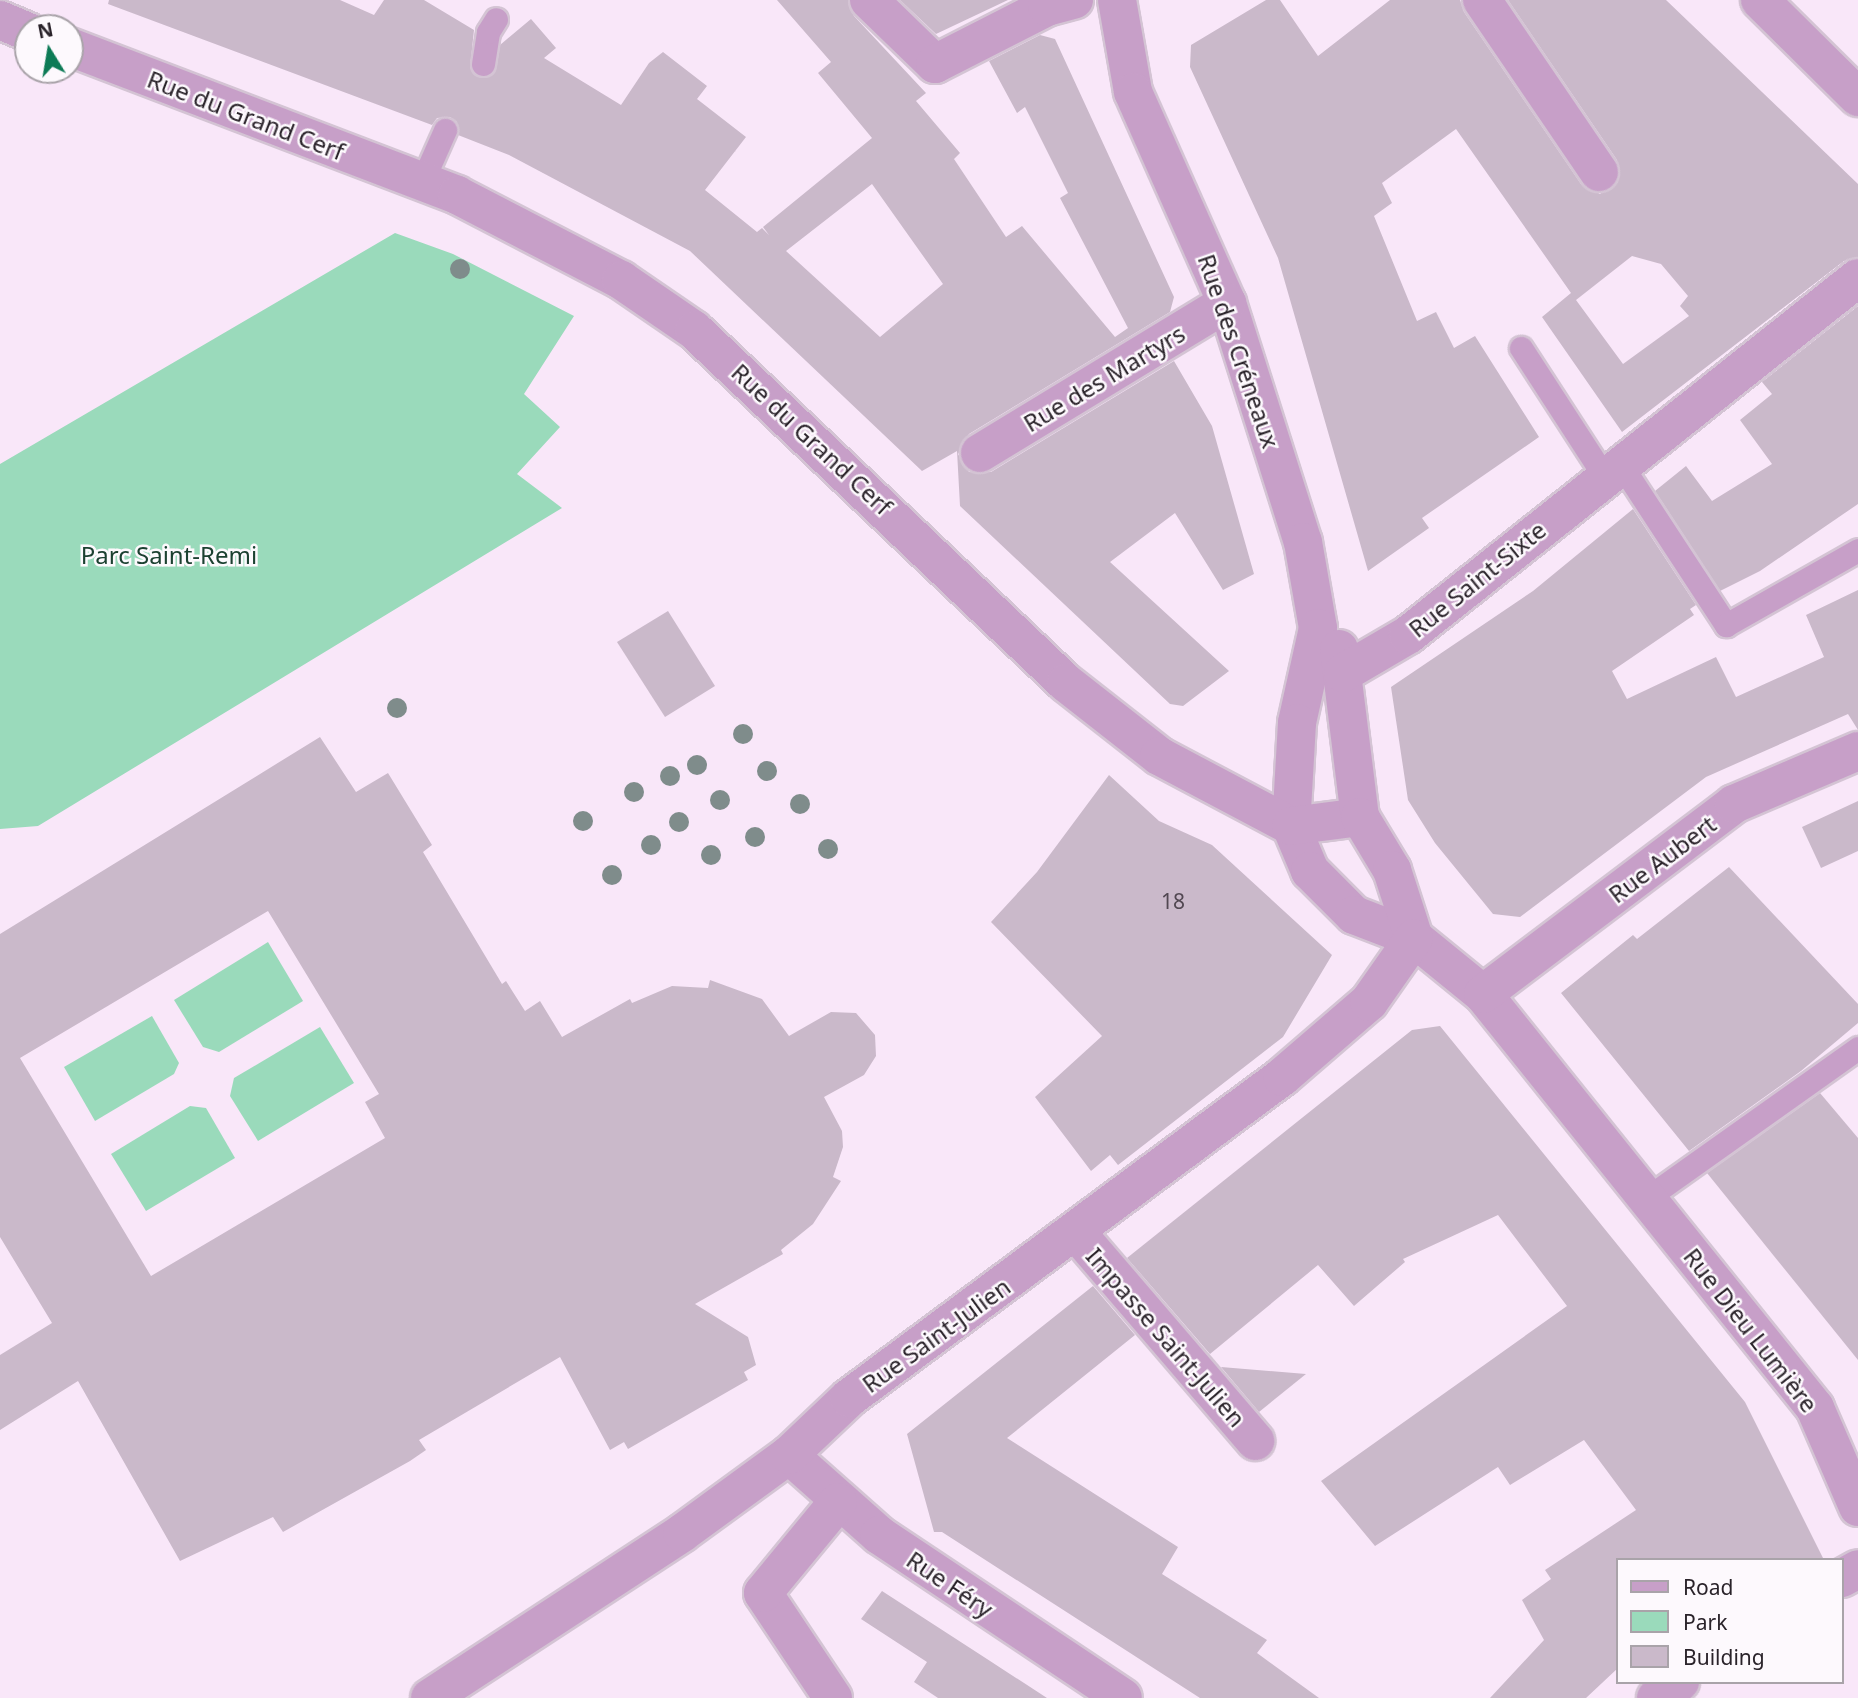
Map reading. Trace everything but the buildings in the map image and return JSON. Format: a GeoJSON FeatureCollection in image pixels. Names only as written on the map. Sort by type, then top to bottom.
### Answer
{"type":"FeatureCollection","features":[{"type":"Feature","properties":{"kind":"street"},"geometry":{"type":"LineString","coordinates":[[869,0],[935,64],[1047,7],[1074,0]]}},
{"type":"Feature","properties":{"kind":"street","name":"Rue des Créneaux"},"geometry":{"type":"LineString","coordinates":[[1117,0],[1133,92],[1227,303],[1303,542],[1318,628]]}},
{"type":"Feature","properties":{"kind":"street"},"geometry":{"type":"LineString","coordinates":[[1482,0],[1599,172]]}},
{"type":"Feature","properties":{"kind":"street"},"geometry":{"type":"LineString","coordinates":[[1760,0],[1858,97]]}},
{"type":"Feature","properties":{"kind":"street","name":"Rue du Grand Cerf"},"geometry":{"type":"LineString","coordinates":[[84,52],[457,195],[621,280],[694,330],[897,518],[1066,683],[1159,756],[1290,826]]}},
{"type":"Feature","properties":{"kind":"street","name":"Rue Saint-Sixte"},"geometry":{"type":"LineString","coordinates":[[1343,673],[1408,635],[1612,470],[1858,278]]}},
{"type":"Feature","properties":{"kind":"street","name":"Rue des Martyrs"},"geometry":{"type":"LineString","coordinates":[[980,453],[1227,303]]}},
{"type":"Feature","properties":{"kind":"street"},"geometry":{"type":"LineString","coordinates":[[1318,628],[1338,647],[1360,817],[1392,870],[1414,938]]}},
{"type":"Feature","properties":{"kind":"street"},"geometry":{"type":"LineString","coordinates":[[1318,628],[1297,723],[1290,826],[1310,871],[1354,915],[1414,938]]}},
{"type":"Feature","properties":{"kind":"street","name":"Rue Aubert"},"geometry":{"type":"LineString","coordinates":[[1483,994],[1734,804],[1858,751]]}},
{"type":"Feature","properties":{"kind":"street"},"geometry":{"type":"LineString","coordinates":[[1290,826],[1360,817]]}},
{"type":"Feature","properties":{"kind":"street","name":"Rue Dieu Lumière"},"geometry":{"type":"LineString","coordinates":[[1414,938],[1483,994],[1815,1408],[1858,1507]]}},
{"type":"Feature","properties":{"kind":"street","name":"Rue Saint-Julien"},"geometry":{"type":"LineString","coordinates":[[430,1698],[682,1533],[789,1455],[849,1398],[1077,1233],[1282,1077],[1369,1002],[1414,938]]}},
{"type":"Feature","properties":{"kind":"street","name":"Impasse Saint-Julien"},"geometry":{"type":"LineString","coordinates":[[1077,1233],[1255,1441]]}},
{"type":"Feature","properties":{"kind":"street","name":"Rue Féry"},"geometry":{"type":"LineString","coordinates":[[789,1455],[838,1502],[971,1598],[1123,1698]]}},
{"type":"Feature","properties":{"kind":"street"},"geometry":{"type":"LineString","coordinates":[[833,1698],[763,1593],[838,1502]]}},
{"type":"Feature","properties":{"kind":"street"},"geometry":{"type":"LineString","coordinates":[[1656,1698],[1677,1684]]}},
{"type":"Feature","properties":{"kind":"lane"},"geometry":{"type":"LineString","coordinates":[[483,64],[488,32],[496,19]]}},
{"type":"Feature","properties":{"kind":"lane"},"geometry":{"type":"LineString","coordinates":[[422,182],[445,130]]}},
{"type":"Feature","properties":{"kind":"lane"},"geometry":{"type":"LineString","coordinates":[[1521,348],[1726,625],[1858,550]]}},
{"type":"Feature","properties":{"kind":"lane"},"geometry":{"type":"LineString","coordinates":[[1647,1198],[1858,1048]]}},
{"type":"Feature","properties":{"kind":"green space","name":"Parc Saint-Remi"},"geometry":{"type":"Polygon","coordinates":[[[395,233],[453,254],[574,316],[524,394],[560,427],[517,474],[562,508],[38,826],[0,829],[0,464],[395,233]]]}},
{"type":"Feature","properties":{"kind":"green space"},"geometry":{"type":"Polygon","coordinates":[[[268,942],[303,1001],[219,1052],[203,1047],[174,1000],[268,942]]]}},
{"type":"Feature","properties":{"kind":"green space"},"geometry":{"type":"Polygon","coordinates":[[[152,1016],[179,1063],[174,1074],[95,1121],[64,1067],[152,1016]]]}},
{"type":"Feature","properties":{"kind":"green space"},"geometry":{"type":"Polygon","coordinates":[[[320,1027],[354,1083],[258,1141],[230,1096],[234,1078],[320,1027]]]}},
{"type":"Feature","properties":{"kind":"green space"},"geometry":{"type":"Polygon","coordinates":[[[190,1106],[206,1108],[235,1158],[146,1211],[111,1154],[190,1106]]]}}]}
